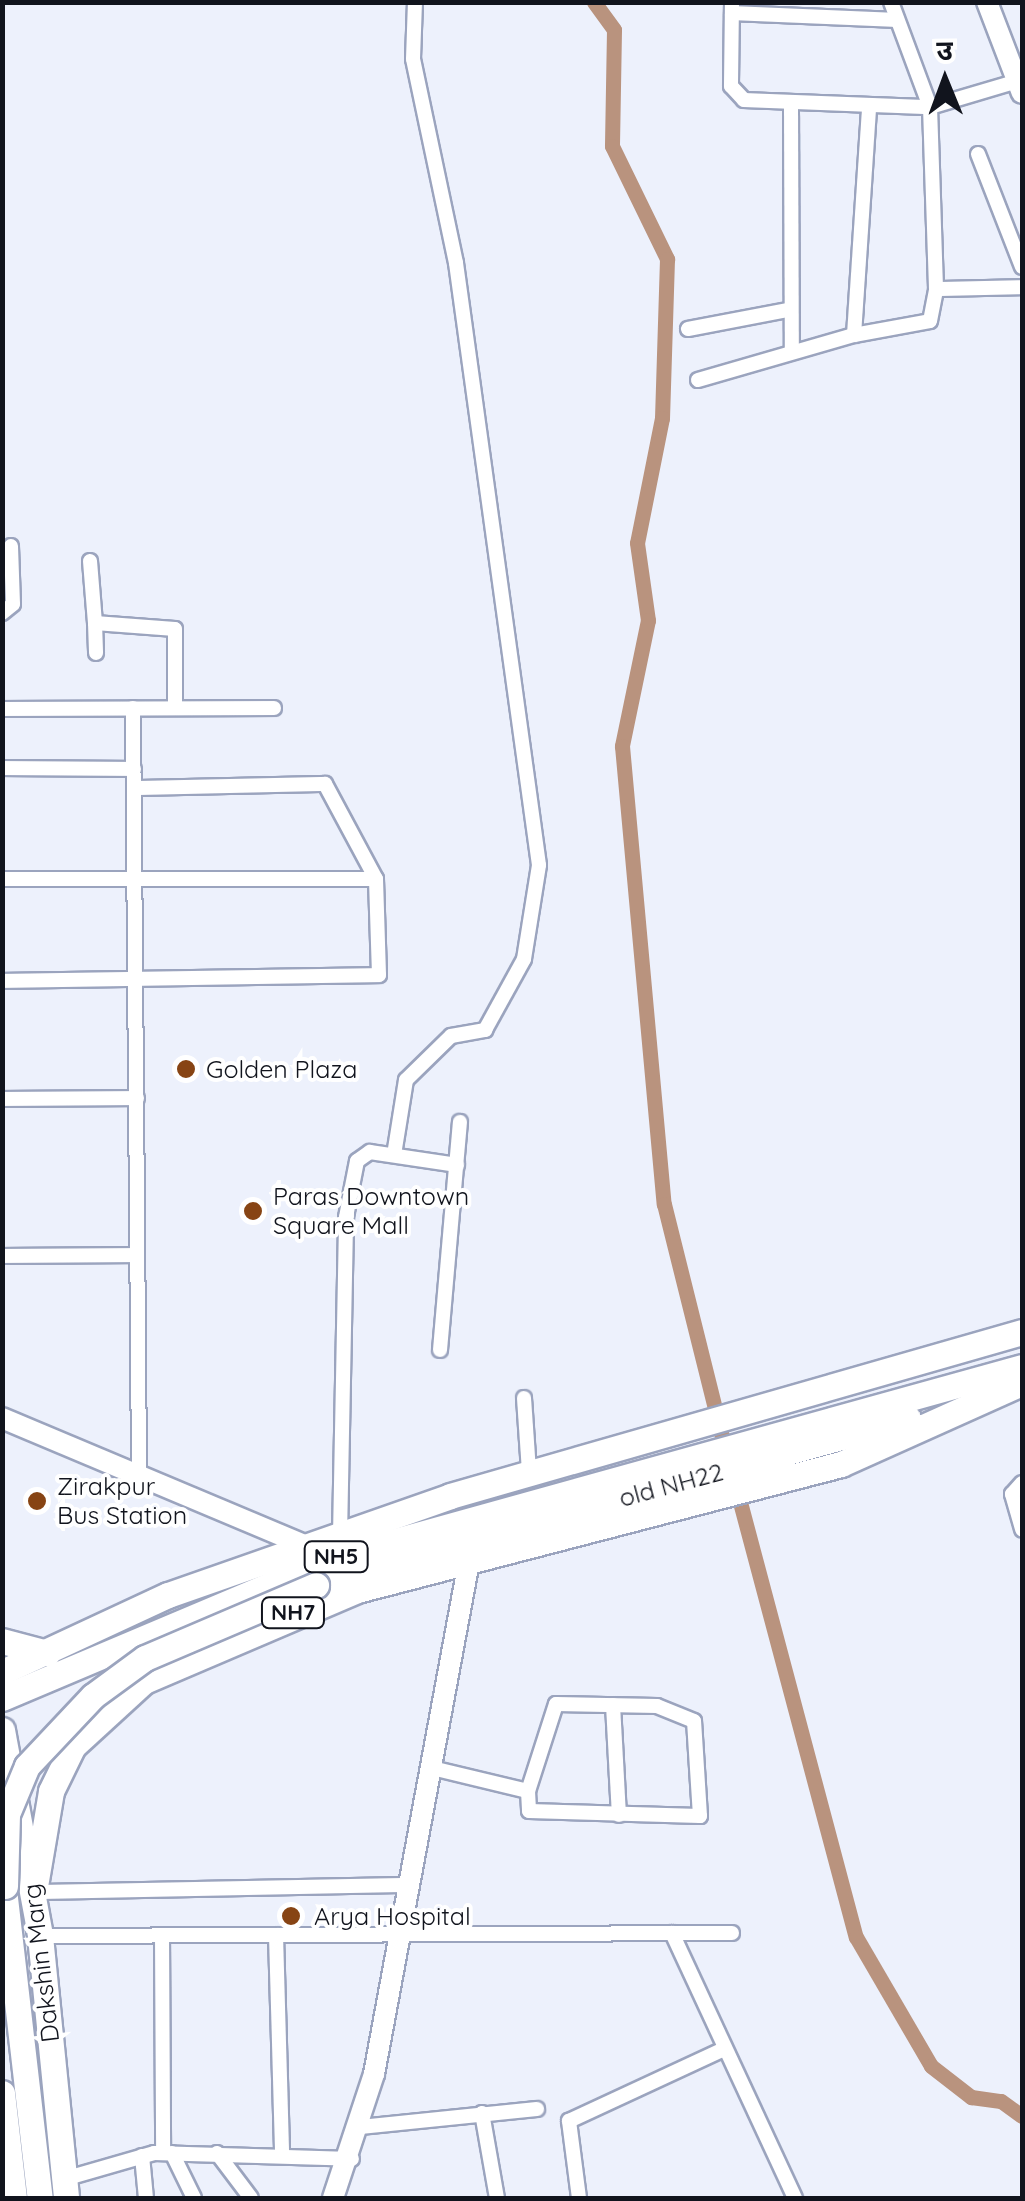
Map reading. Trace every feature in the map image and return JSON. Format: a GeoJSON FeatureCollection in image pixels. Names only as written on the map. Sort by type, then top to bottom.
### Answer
{"type":"FeatureCollection","features":[{"type":"Feature","properties":{"kind":"highway","name":"NH5"},"geometry":{"type":"LineString","coordinates":[[47,1653],[168,1595],[529,1471],[1022,1332]]}},
{"type":"Feature","properties":{"kind":"highway","name":"NH5"},"geometry":{"type":"LineString","coordinates":[[2,1698],[334,1558],[687,1468],[820,1418],[1021,1378]]}},
{"type":"Feature","properties":{"kind":"highway","name":"NH7"},"geometry":{"type":"LineString","coordinates":[[34,1892],[51,1792],[103,1712],[144,1681],[278,1618],[470,1556],[691,1506],[1021,1378]]}},
{"type":"Feature","properties":{"kind":"highway","name":"old NH22"},"geometry":{"type":"LineString","coordinates":[[40,2198],[4,1879],[8,1814],[27,1766],[93,1696],[145,1658],[316,1585],[687,1468],[831,1454]]}},
{"type":"Feature","properties":{"kind":"highway"},"geometry":{"type":"LineString","coordinates":[[2,1642],[47,1653]]}},
{"type":"Feature","properties":{"kind":"highway"},"geometry":{"type":"LineString","coordinates":[[2,1672],[47,1653]]}},
{"type":"Feature","properties":{"kind":"highway","name":"Dakshin Marg"},"geometry":{"type":"LineString","coordinates":[[2,1730],[34,1892],[66,2189]]}},
{"type":"Feature","properties":{"kind":"highway"},"geometry":{"type":"LineString","coordinates":[[2,2093],[14,2198]]}},
{"type":"Feature","properties":{"kind":"street"},"geometry":{"type":"LineString","coordinates":[[394,1155],[406,1080],[452,1036],[485,1030],[524,959],[539,865],[456,263],[413,59],[414,2]]}},
{"type":"Feature","properties":{"kind":"street"},"geometry":{"type":"LineString","coordinates":[[698,380],[854,335],[930,321],[936,288],[930,107],[890,2]]}},
{"type":"Feature","properties":{"kind":"street"},"geometry":{"type":"LineString","coordinates":[[897,20],[732,8],[736,95],[791,106],[930,107],[1020,87],[986,2]]}},
{"type":"Feature","properties":{"kind":"street"},"geometry":{"type":"LineString","coordinates":[[791,106],[788,310],[792,352]]}},
{"type":"Feature","properties":{"kind":"street"},"geometry":{"type":"LineString","coordinates":[[854,335],[869,108]]}},
{"type":"Feature","properties":{"kind":"street"},"geometry":{"type":"LineString","coordinates":[[978,154],[1022,268]]}},
{"type":"Feature","properties":{"kind":"street"},"geometry":{"type":"LineString","coordinates":[[936,288],[1022,287]]}},
{"type":"Feature","properties":{"kind":"street"},"geometry":{"type":"LineString","coordinates":[[688,329],[788,310]]}},
{"type":"Feature","properties":{"kind":"street"},"geometry":{"type":"LineString","coordinates":[[2,612],[13,604],[11,546]]}},
{"type":"Feature","properties":{"kind":"street"},"geometry":{"type":"LineString","coordinates":[[90,561],[96,654]]}},
{"type":"Feature","properties":{"kind":"street"},"geometry":{"type":"LineString","coordinates":[[95,623],[176,629],[175,707]]}},
{"type":"Feature","properties":{"kind":"street"},"geometry":{"type":"LineString","coordinates":[[2,708],[274,708]]}},
{"type":"Feature","properties":{"kind":"street"},"geometry":{"type":"LineString","coordinates":[[134,708],[139,1473]]}},
{"type":"Feature","properties":{"kind":"street"},"geometry":{"type":"LineString","coordinates":[[2,768],[134,769]]}},
{"type":"Feature","properties":{"kind":"street"},"geometry":{"type":"LineString","coordinates":[[2,981],[379,975],[376,879],[325,784],[134,788]]}},
{"type":"Feature","properties":{"kind":"street"},"geometry":{"type":"LineString","coordinates":[[2,879],[376,879]]}},
{"type":"Feature","properties":{"kind":"street"},"geometry":{"type":"LineString","coordinates":[[2,1099],[136,1098]]}},
{"type":"Feature","properties":{"kind":"street"},"geometry":{"type":"LineString","coordinates":[[440,1350],[460,1122]]}},
{"type":"Feature","properties":{"kind":"street"},"geometry":{"type":"LineString","coordinates":[[340,1536],[346,1217],[356,1161],[394,1155],[456,1165]]}},
{"type":"Feature","properties":{"kind":"street"},"geometry":{"type":"LineString","coordinates":[[2,1256],[137,1255]]}},
{"type":"Feature","properties":{"kind":"street"},"geometry":{"type":"LineString","coordinates":[[524,1398],[529,1471]]}},
{"type":"Feature","properties":{"kind":"street"},"geometry":{"type":"LineString","coordinates":[[2,1418],[306,1546]]}},
{"type":"Feature","properties":{"kind":"street"},"geometry":{"type":"LineString","coordinates":[[1022,1483],[1012,1494],[1022,1530]]}},
{"type":"Feature","properties":{"kind":"street"},"geometry":{"type":"LineString","coordinates":[[334,2198],[352,2159],[360,2127],[470,1556]]}},
{"type":"Feature","properties":{"kind":"street"},"geometry":{"type":"LineString","coordinates":[[614,1705],[619,1815]]}},
{"type":"Feature","properties":{"kind":"street"},"geometry":{"type":"LineString","coordinates":[[614,1705],[657,1706],[694,1721],[705,1808],[686,1817],[529,1811],[528,1790],[550,1710],[614,1705]]}},
{"type":"Feature","properties":{"kind":"street"},"geometry":{"type":"LineString","coordinates":[[432,1768],[528,1790]]}},
{"type":"Feature","properties":{"kind":"street"},"geometry":{"type":"LineString","coordinates":[[34,1892],[408,1885]]}},
{"type":"Feature","properties":{"kind":"street"},"geometry":{"type":"LineString","coordinates":[[672,1933],[722,2050],[795,2198]]}},
{"type":"Feature","properties":{"kind":"street"},"geometry":{"type":"LineString","coordinates":[[40,1936],[732,1933]]}},
{"type":"Feature","properties":{"kind":"street"},"geometry":{"type":"LineString","coordinates":[[162,1935],[168,2153],[194,2198]]}},
{"type":"Feature","properties":{"kind":"street"},"geometry":{"type":"LineString","coordinates":[[276,1935],[282,2153]]}},
{"type":"Feature","properties":{"kind":"street"},"geometry":{"type":"LineString","coordinates":[[580,2198],[569,2121],[722,2050]]}},
{"type":"Feature","properties":{"kind":"street"},"geometry":{"type":"LineString","coordinates":[[360,2127],[537,2109]]}},
{"type":"Feature","properties":{"kind":"street"},"geometry":{"type":"LineString","coordinates":[[482,2113],[498,2198]]}},
{"type":"Feature","properties":{"kind":"street"},"geometry":{"type":"LineString","coordinates":[[66,2189],[142,2156],[168,2153],[282,2153],[352,2159]]}},
{"type":"Feature","properties":{"kind":"street"},"geometry":{"type":"LineString","coordinates":[[218,2154],[251,2198]]}},
{"type":"Feature","properties":{"kind":"street"},"geometry":{"type":"LineString","coordinates":[[142,2156],[146,2198]]}},
{"type":"Feature","properties":{"kind":"waterway"},"geometry":{"type":"LineString","coordinates":[[594,2],[614,30],[612,146],[667,259],[662,418],[637,543],[648,620],[622,746],[664,1204],[727,1456]]}},
{"type":"Feature","properties":{"kind":"waterway"},"geometry":{"type":"LineString","coordinates":[[736,1487],[856,1937],[931,2066],[971,2097],[1001,2101],[1022,2116]]}},
{"type":"Feature","properties":{"kind":"place","name":"Golden Plaza"},"geometry":{"type":"Point","coordinates":[186,1069]}},
{"type":"Feature","properties":{"kind":"place","name":"Paras Downtown Square Mall"},"geometry":{"type":"Point","coordinates":[253,1211]}},
{"type":"Feature","properties":{"kind":"place","name":"Zirakpur Bus Station"},"geometry":{"type":"Point","coordinates":[37,1501]}},
{"type":"Feature","properties":{"kind":"place","name":"Arya Hospital"},"geometry":{"type":"Point","coordinates":[291,1916]}}]}
